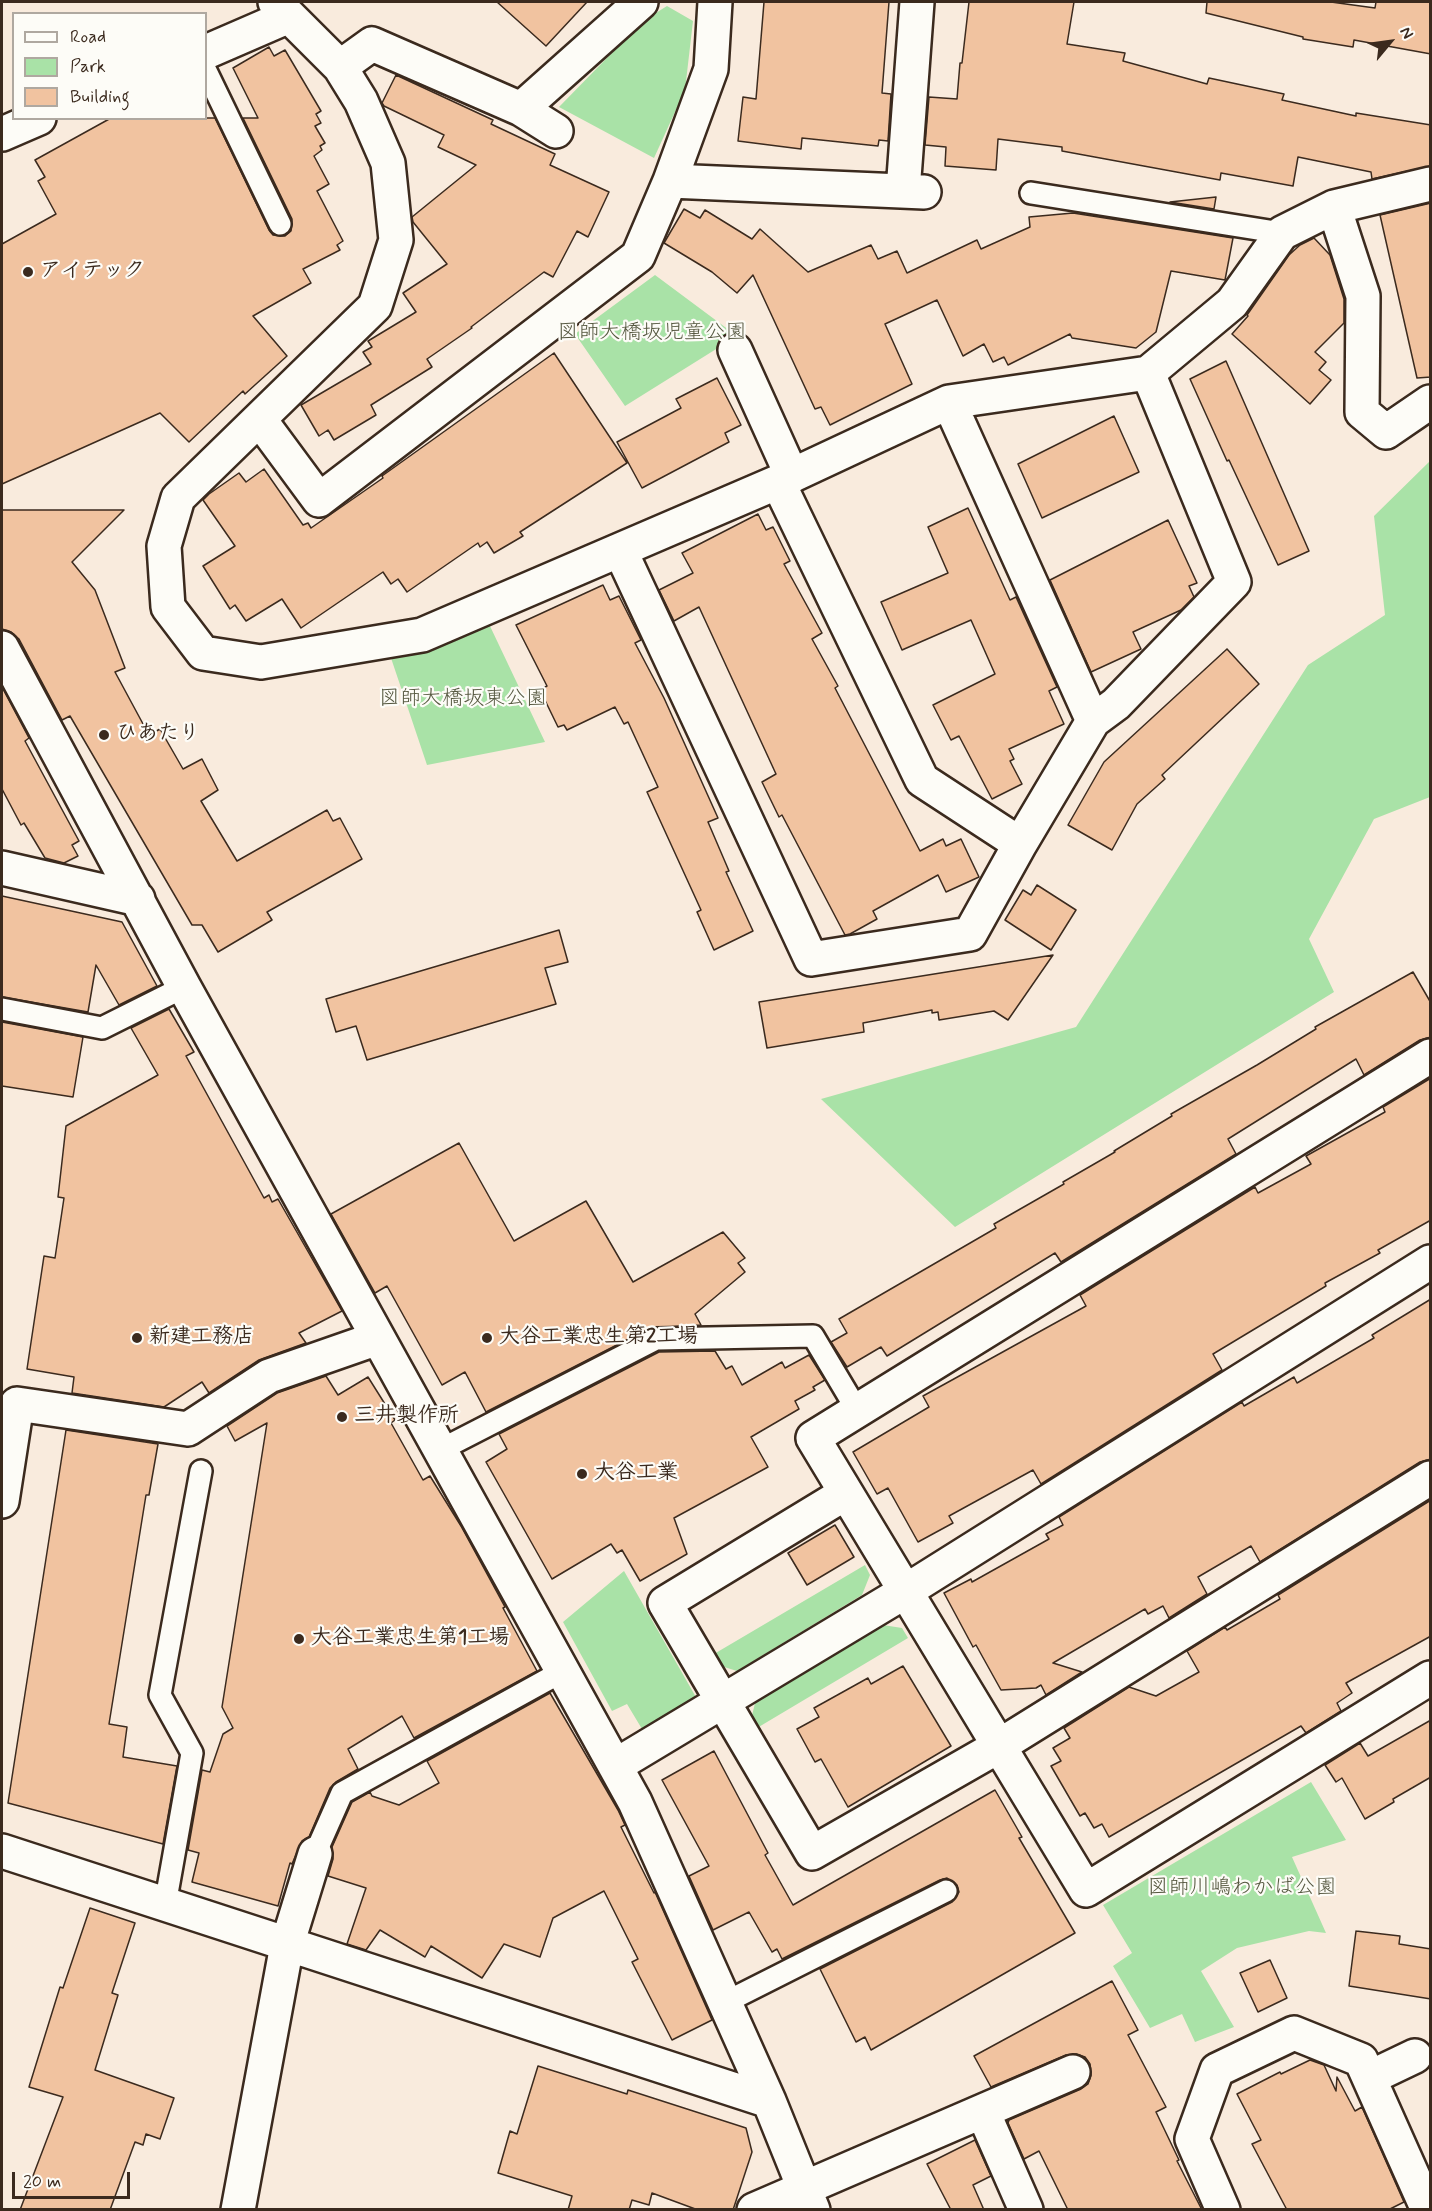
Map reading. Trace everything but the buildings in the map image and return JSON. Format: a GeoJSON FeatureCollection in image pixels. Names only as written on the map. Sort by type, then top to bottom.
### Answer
{"type":"FeatureCollection","features":[{"type":"Feature","properties":{"kind":"street"},"geometry":{"type":"LineString","coordinates":[[521,109],[642,2]]}},
{"type":"Feature","properties":{"kind":"street"},"geometry":{"type":"LineString","coordinates":[[260,420],[319,500],[638,256],[670,181],[711,69],[715,2]]}},
{"type":"Feature","properties":{"kind":"street"},"geometry":{"type":"LineString","coordinates":[[670,181],[914,192],[917,2]]}},
{"type":"Feature","properties":{"kind":"street"},"geometry":{"type":"LineString","coordinates":[[207,51],[282,9],[340,67],[361,101],[388,164],[396,240],[375,306],[178,498],[164,546],[168,607],[203,653],[261,662],[422,635],[785,479],[949,402],[1148,374],[1233,303],[1281,232],[1334,207],[1431,184]]}},
{"type":"Feature","properties":{"kind":"street"},"geometry":{"type":"LineString","coordinates":[[340,67],[372,44],[521,109],[556,131]]}},
{"type":"Feature","properties":{"kind":"street"},"geometry":{"type":"LineString","coordinates":[[2,134],[34,120]]}},
{"type":"Feature","properties":{"kind":"street"},"geometry":{"type":"LineString","coordinates":[[1334,207],[1364,296],[1362,412],[1386,432],[1431,402]]}},
{"type":"Feature","properties":{"kind":"street"},"geometry":{"type":"LineString","coordinates":[[735,350],[785,479],[922,780],[1020,844]]}},
{"type":"Feature","properties":{"kind":"street"},"geometry":{"type":"LineString","coordinates":[[620,550],[811,959],[970,934],[1092,721],[1116,704],[1234,582],[1148,374]]}},
{"type":"Feature","properties":{"kind":"street"},"geometry":{"type":"LineString","coordinates":[[949,402],[1092,721]]}},
{"type":"Feature","properties":{"kind":"street"},"geometry":{"type":"LineString","coordinates":[[2,648],[184,987],[635,1802],[726,2002],[808,2199]]}},
{"type":"Feature","properties":{"kind":"street"},"geometry":{"type":"LineString","coordinates":[[2,868],[138,899]]}},
{"type":"Feature","properties":{"kind":"street"},"geometry":{"type":"LineString","coordinates":[[1431,1056],[813,1438],[1086,1890],[1431,1678]]}},
{"type":"Feature","properties":{"kind":"street"},"geometry":{"type":"LineString","coordinates":[[615,1766],[906,1591],[1431,1262]]}},
{"type":"Feature","properties":{"kind":"street"},"geometry":{"type":"LineString","coordinates":[[2,1501],[17,1404],[188,1429],[269,1376],[378,1338]]}},
{"type":"Feature","properties":{"kind":"street"},"geometry":{"type":"LineString","coordinates":[[846,1493],[665,1603],[812,1853],[999,1746],[1431,1478]]}},
{"type":"Feature","properties":{"kind":"street"},"geometry":{"type":"LineString","coordinates":[[2,1851],[286,1946],[769,2101]]}},
{"type":"Feature","properties":{"kind":"street"},"geometry":{"type":"LineString","coordinates":[[238,2210],[286,1946],[315,1854]]}},
{"type":"Feature","properties":{"kind":"street"},"geometry":{"type":"LineString","coordinates":[[1223,2210],[1192,2139],[1217,2070],[1294,2033],[1361,2060],[1428,2210]]}},
{"type":"Feature","properties":{"kind":"street"},"geometry":{"type":"LineString","coordinates":[[1369,2078],[1415,2056]]}},
{"type":"Feature","properties":{"kind":"street"},"geometry":{"type":"LineString","coordinates":[[754,2210],[808,2199],[983,2112],[1073,2072]]}},
{"type":"Feature","properties":{"kind":"street"},"geometry":{"type":"LineString","coordinates":[[983,2112],[1026,2210]]}},
{"type":"Feature","properties":{"kind":"lane"},"geometry":{"type":"LineString","coordinates":[[207,73],[280,224]]}},
{"type":"Feature","properties":{"kind":"lane"},"geometry":{"type":"LineString","coordinates":[[1031,193],[1281,232]]}},
{"type":"Feature","properties":{"kind":"lane"},"geometry":{"type":"LineString","coordinates":[[2,1009],[102,1028],[184,987]]}},
{"type":"Feature","properties":{"kind":"lane"},"geometry":{"type":"LineString","coordinates":[[440,1450],[656,1340],[813,1336],[857,1410]]}},
{"type":"Feature","properties":{"kind":"lane"},"geometry":{"type":"LineString","coordinates":[[165,1905],[192,1753],[160,1695],[201,1471]]}},
{"type":"Feature","properties":{"kind":"lane"},"geometry":{"type":"LineString","coordinates":[[315,1854],[342,1792],[563,1671]]}},
{"type":"Feature","properties":{"kind":"lane"},"geometry":{"type":"LineString","coordinates":[[726,2002],[946,1891]]}},
{"type":"Feature","properties":{"kind":"green space"},"geometry":{"type":"Polygon","coordinates":[[[667,6],[693,21],[685,90],[654,158],[559,107],[643,21],[667,6]]]}},
{"type":"Feature","properties":{"kind":"green space","name":"図師大橋坂児童公園"},"geometry":{"type":"Polygon","coordinates":[[[655,275],[737,336],[625,406],[575,334],[655,275]]]}},
{"type":"Feature","properties":{"kind":"green space"},"geometry":{"type":"Polygon","coordinates":[[[1430,461],[1430,797],[1374,819],[1309,939],[1334,992],[955,1227],[821,1099],[1076,1027],[1308,665],[1385,615],[1374,516],[1430,461]]]}},
{"type":"Feature","properties":{"kind":"green space","name":"図師大橋坂東公園"},"geometry":{"type":"Polygon","coordinates":[[[489,624],[545,742],[427,765],[391,658],[414,654],[489,624]]]}},
{"type":"Feature","properties":{"kind":"green space"},"geometry":{"type":"Polygon","coordinates":[[[865,1565],[870,1575],[862,1595],[737,1671],[721,1666],[714,1654],[865,1565]]]}},
{"type":"Feature","properties":{"kind":"green space"},"geometry":{"type":"Polygon","coordinates":[[[624,1571],[697,1699],[642,1729],[627,1704],[612,1711],[563,1622],[624,1571]]]}},
{"type":"Feature","properties":{"kind":"green space"},"geometry":{"type":"Polygon","coordinates":[[[883,1625],[902,1628],[908,1638],[757,1728],[751,1720],[755,1703],[883,1625]]]}},
{"type":"Feature","properties":{"kind":"green space","name":"図師川嶋わかば公園"},"geometry":{"type":"Polygon","coordinates":[[[1311,1782],[1346,1840],[1292,1857],[1326,1933],[1309,1931],[1237,1948],[1201,1971],[1234,2027],[1195,2042],[1182,2014],[1150,2028],[1113,1966],[1132,1953],[1103,1905],[1311,1782]]]}},
{"type":"Feature","properties":{"kind":"place","name":"アイテック"},"geometry":{"type":"Point","coordinates":[28,272]}},
{"type":"Feature","properties":{"kind":"place","name":"ひあたり"},"geometry":{"type":"Point","coordinates":[104,735]}},
{"type":"Feature","properties":{"kind":"place","name":"新建工務店"},"geometry":{"type":"Point","coordinates":[137,1338]}},
{"type":"Feature","properties":{"kind":"place","name":"大谷工業忠生第2工場"},"geometry":{"type":"Point","coordinates":[487,1338]}},
{"type":"Feature","properties":{"kind":"place","name":"三井製作所"},"geometry":{"type":"Point","coordinates":[342,1417]}},
{"type":"Feature","properties":{"kind":"place","name":"大谷工業"},"geometry":{"type":"Point","coordinates":[582,1474]}},
{"type":"Feature","properties":{"kind":"place","name":"大谷工業忠生第1工場"},"geometry":{"type":"Point","coordinates":[299,1639]}}]}
